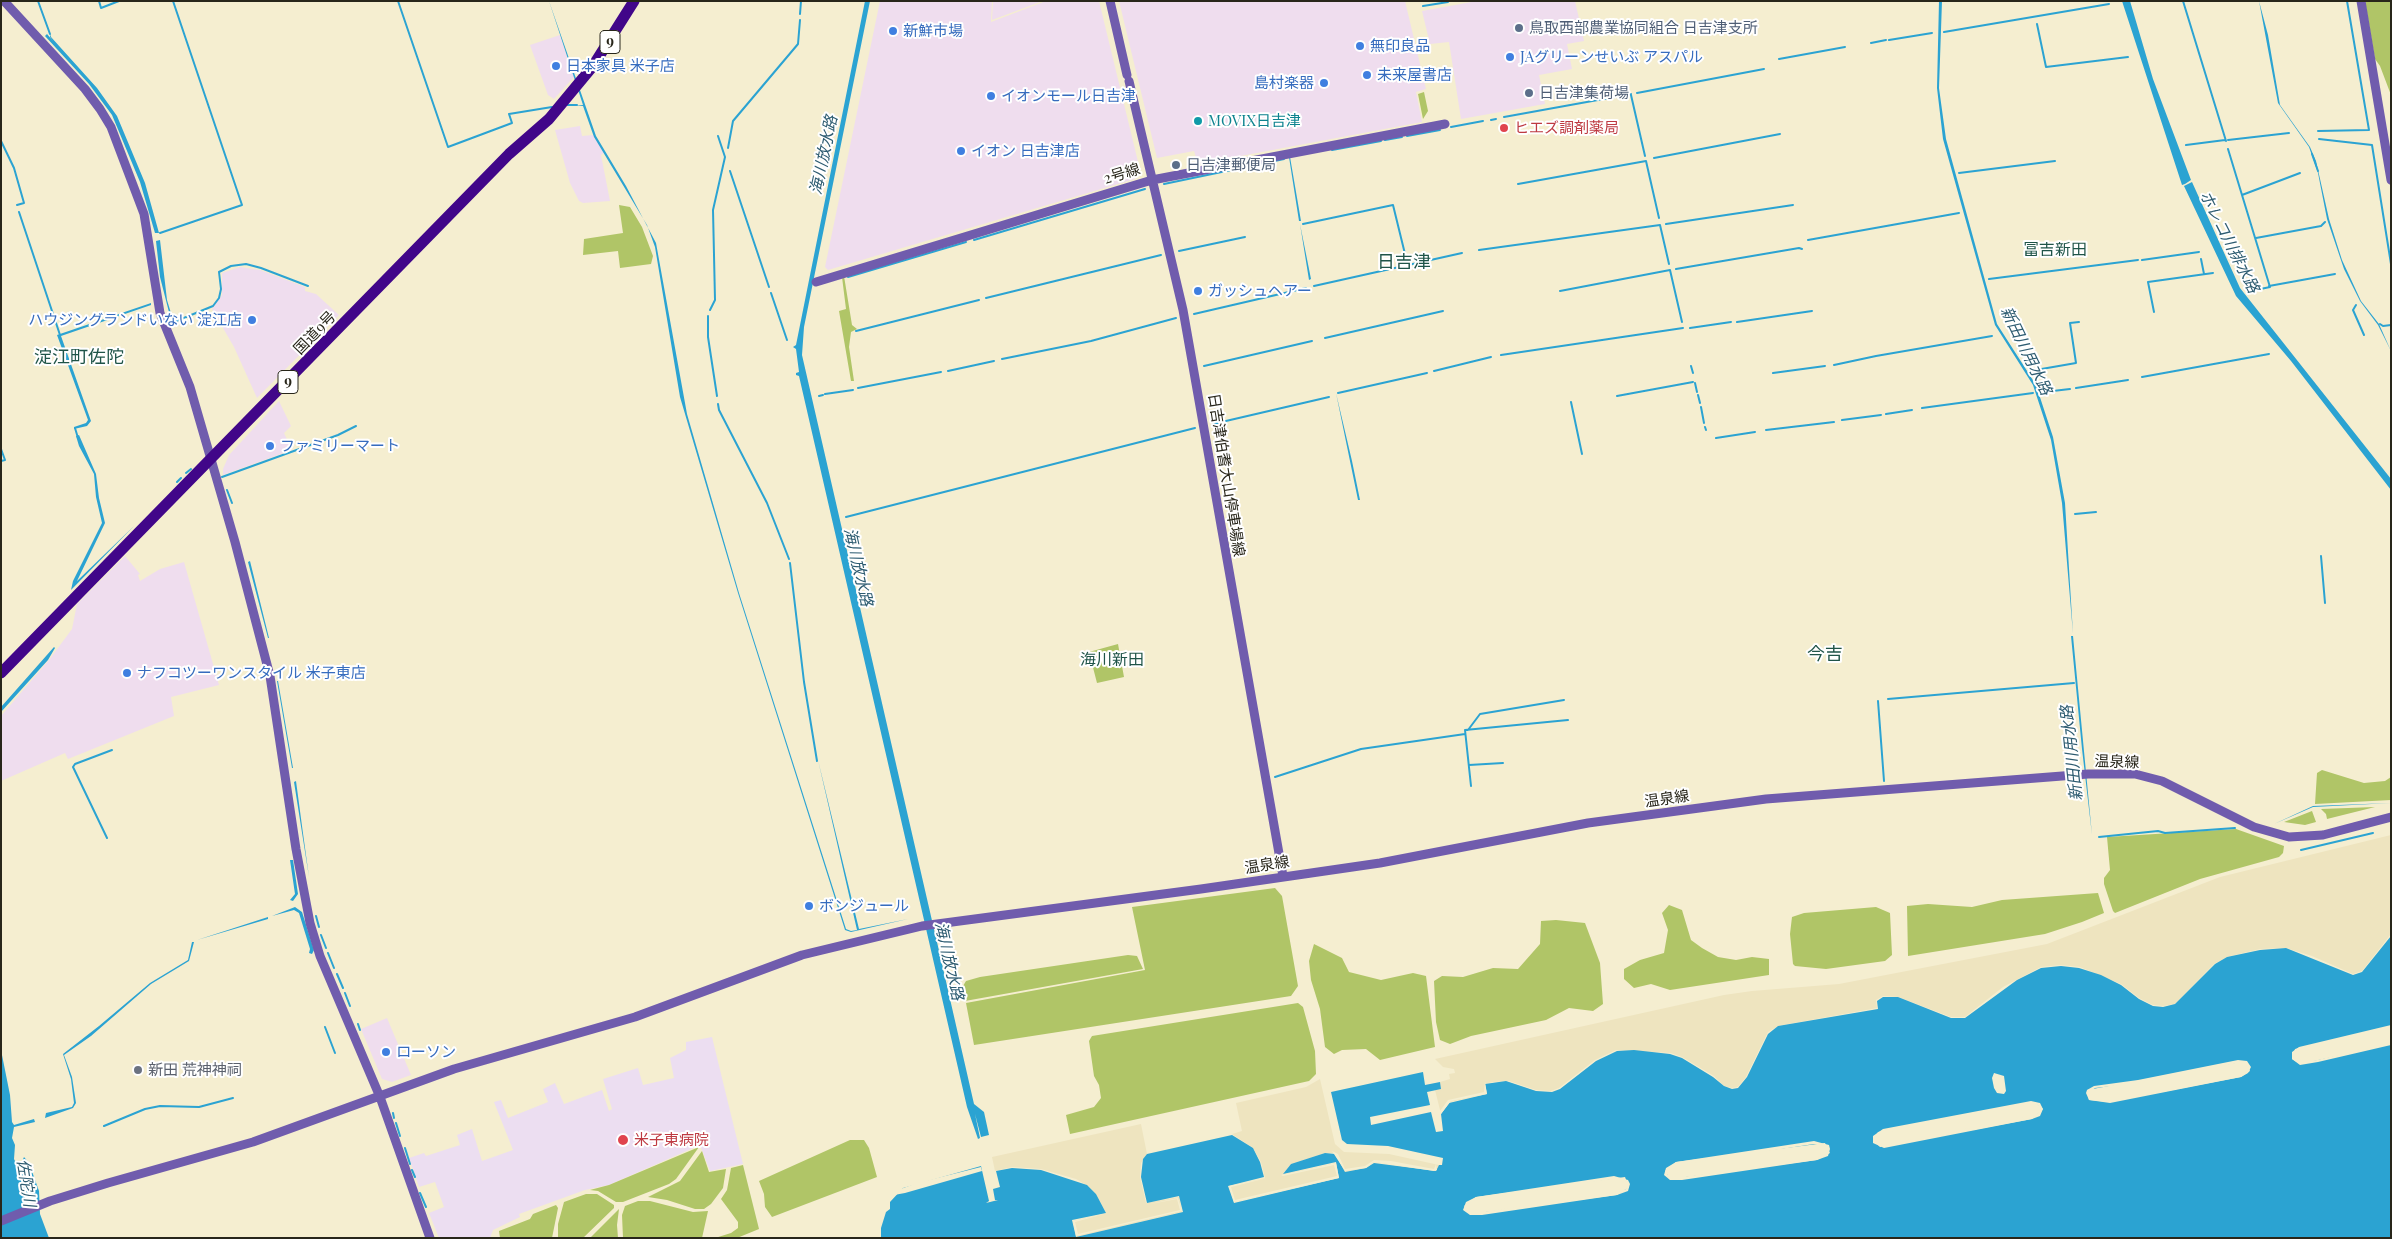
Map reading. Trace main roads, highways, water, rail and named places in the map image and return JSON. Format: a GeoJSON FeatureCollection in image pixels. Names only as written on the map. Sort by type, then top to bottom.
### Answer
{"type":"FeatureCollection","features":[{"type":"Feature","properties":{"kind":"highway","name":"国道9号"},"geometry":{"type":"LineString","coordinates":[[1,673],[211,462],[509,154],[549,119],[582,80],[612,39],[634,1]]}},
{"type":"Feature","properties":{"kind":"water"},"geometry":{"type":"Polygon","coordinates":[[[549,1],[596,136],[643,219],[594,137],[583,106],[575,105],[583,105],[549,1]]]}},
{"type":"Feature","properties":{"kind":"water"},"geometry":{"type":"Polygon","coordinates":[[[865,1],[870,1],[804,327],[802,355],[936,938],[941,940],[937,942],[974,1104],[984,1112],[989,1135],[981,1137],[975,1114],[980,1138],[978,1139],[967,1107],[799,376],[796,375],[799,372],[796,349],[793,347],[796,345],[865,1]]]}},
{"type":"Feature","properties":{"kind":"water"},"geometry":{"type":"Polygon","coordinates":[[[1939,1],[1942,1],[1939,88],[1946,139],[1997,324],[2036,385],[2053,437],[2065,503],[2073,634],[2062,503],[2051,440],[2033,385],[1995,325],[1943,139],[1937,88],[1939,1]]]}},
{"type":"Feature","properties":{"kind":"water"},"geometry":{"type":"Polygon","coordinates":[[[2122,1],[2130,1],[2153,79],[2191,180],[2185,184],[2182,185],[2122,1]]]}},
{"type":"Feature","properties":{"kind":"water"},"geometry":{"type":"Polygon","coordinates":[[[2259,1],[2268,35],[2280,105],[2310,147],[2316,161],[2329,219],[2342,260],[2361,301],[2379,324],[2391,351],[2378,325],[2360,301],[2344,269],[2327,219],[2318,173],[2309,147],[2278,103],[2259,1]]]}},
{"type":"Feature","properties":{"kind":"water"},"geometry":{"type":"Polygon","coordinates":[[[47,34],[53,41],[50,37],[51,34],[51,37],[97,88],[117,116],[145,183],[159,233],[155,233],[140,182],[112,115],[89,84],[45,36],[47,34]]]}},
{"type":"Feature","properties":{"kind":"water"},"geometry":{"type":"Polygon","coordinates":[[[1290,157],[1301,221],[1299,221],[1290,157]]]}},
{"type":"Feature","properties":{"kind":"water"},"geometry":{"type":"Polygon","coordinates":[[[2192,182],[2240,288],[2391,479],[2391,490],[2291,361],[2236,296],[2184,186],[2192,182]]]}},
{"type":"Feature","properties":{"kind":"water"},"geometry":{"type":"Polygon","coordinates":[[[1300,224],[1311,279],[1309,280],[1300,224]]]}},
{"type":"Feature","properties":{"kind":"water"},"geometry":{"type":"Polygon","coordinates":[[[648,228],[656,243],[687,414],[739,593],[846,929],[851,931],[857,930],[818,760],[859,929],[908,919],[851,932],[845,930],[738,593],[680,397],[655,247],[648,228]]]}},
{"type":"Feature","properties":{"kind":"water"},"geometry":{"type":"Polygon","coordinates":[[[160,240],[167,300],[174,323],[172,324],[160,277],[156,241],[160,240]]]}},
{"type":"Feature","properties":{"kind":"water"},"geometry":{"type":"Polygon","coordinates":[[[151,303],[151,305],[61,336],[91,421],[87,426],[74,429],[74,427],[86,423],[88,420],[57,335],[151,303]]]}},
{"type":"Feature","properties":{"kind":"water"},"geometry":{"type":"Polygon","coordinates":[[[1336,393],[1352,461],[1360,500],[1358,500],[1336,393]]]}},
{"type":"Feature","properties":{"kind":"water"},"geometry":{"type":"Polygon","coordinates":[[[79,435],[96,474],[105,523],[77,581],[134,526],[71,590],[73,581],[102,523],[96,497],[94,474],[79,446],[76,436],[79,435]]]}},
{"type":"Feature","properties":{"kind":"water"},"geometry":{"type":"Polygon","coordinates":[[[250,561],[269,638],[248,562],[250,561]]]}},
{"type":"Feature","properties":{"kind":"water"},"geometry":{"type":"Polygon","coordinates":[[[2071,636],[2073,636],[2092,835],[2082,749],[2071,636]]]}},
{"type":"Feature","properties":{"kind":"water"},"geometry":{"type":"Polygon","coordinates":[[[54,647],[48,660],[1,712],[1,707],[54,647]]]}},
{"type":"Feature","properties":{"kind":"water"},"geometry":{"type":"Polygon","coordinates":[[[278,681],[293,768],[292,768],[278,681]]]}},
{"type":"Feature","properties":{"kind":"water"},"geometry":{"type":"Polygon","coordinates":[[[296,781],[302,826],[309,877],[294,782],[296,781]]]}},
{"type":"Feature","properties":{"kind":"water"},"geometry":{"type":"Polygon","coordinates":[[[2391,803],[2313,807],[2274,824],[2313,806],[2391,803]]]}},
{"type":"Feature","properties":{"kind":"water"},"geometry":{"type":"Polygon","coordinates":[[[290,860],[293,860],[298,894],[293,901],[290,900],[295,894],[290,860]]]}},
{"type":"Feature","properties":{"kind":"water"},"geometry":{"type":"Polygon","coordinates":[[[295,907],[302,912],[314,950],[312,954],[309,953],[310,949],[299,913],[294,910],[272,916],[295,907]]]}},
{"type":"Feature","properties":{"kind":"water"},"geometry":{"type":"Polygon","coordinates":[[[268,917],[268,919],[197,940],[231,929],[268,917]]]}},
{"type":"Feature","properties":{"kind":"water"},"geometry":{"type":"Polygon","coordinates":[[[2391,936],[2391,1026],[2295,1049],[2292,1059],[2300,1064],[2391,1044],[2391,1238],[881,1238],[881,1228],[886,1212],[890,1209],[890,1202],[903,1188],[981,1166],[989,1201],[986,1203],[998,1200],[995,1200],[993,1189],[1000,1187],[996,1171],[1012,1168],[1041,1170],[1087,1185],[1096,1194],[1106,1213],[1072,1220],[1076,1237],[1183,1212],[1179,1196],[1147,1203],[1141,1177],[1143,1159],[1147,1154],[1232,1135],[1253,1148],[1260,1162],[1264,1177],[1228,1186],[1234,1203],[1339,1178],[1336,1162],[1283,1174],[1291,1164],[1325,1153],[1335,1154],[1345,1172],[1366,1168],[1374,1163],[1436,1171],[1439,1165],[1442,1165],[1443,1158],[1388,1146],[1347,1144],[1342,1140],[1331,1092],[1423,1072],[1425,1085],[1440,1082],[1441,1089],[1427,1092],[1430,1105],[1370,1117],[1371,1125],[1431,1112],[1436,1132],[1443,1131],[1441,1114],[1449,1103],[1487,1094],[1485,1084],[1506,1081],[1536,1091],[1552,1092],[1560,1089],[1596,1061],[1617,1051],[1634,1050],[1670,1054],[1682,1058],[1724,1086],[1732,1089],[1738,1088],[1747,1077],[1768,1034],[1778,1026],[1878,1009],[1877,1001],[1883,997],[1898,997],[1951,1018],[1965,1018],[2017,980],[2041,968],[2061,966],[2079,968],[2101,975],[2121,985],[2139,999],[2153,1006],[2163,1007],[2175,1004],[2215,964],[2227,957],[2260,950],[2286,948],[2353,975],[2362,972],[2391,936]],[[2246,1061],[2087,1090],[2089,1100],[2109,1102],[2241,1077],[2250,1071],[2246,1061]],[[1994,1073],[1992,1078],[1997,1093],[2004,1094],[2006,1091],[2004,1076],[1994,1073]],[[2035,1102],[1878,1132],[1873,1140],[1880,1147],[2032,1119],[2043,1109],[2035,1102]],[[1825,1143],[1676,1162],[1665,1171],[1670,1179],[1817,1160],[1830,1153],[1825,1143]],[[1625,1177],[1476,1197],[1464,1206],[1470,1214],[1617,1195],[1629,1187],[1625,1177]]]}},
{"type":"Feature","properties":{"kind":"water"},"geometry":{"type":"Polygon","coordinates":[[[192,942],[194,942],[189,961],[151,984],[91,1036],[64,1055],[72,1077],[76,1103],[73,1108],[45,1118],[46,1113],[72,1107],[74,1103],[71,1079],[63,1054],[150,983],[188,960],[192,942]]]}},
{"type":"Feature","properties":{"kind":"water","name":"佐陀川"},"geometry":{"type":"Polygon","coordinates":[[[1,1050],[10,1095],[12,1122],[14,1125],[34,1119],[35,1122],[14,1127],[12,1138],[15,1145],[14,1159],[17,1165],[21,1164],[24,1157],[29,1163],[39,1191],[40,1214],[49,1238],[1,1238],[1,1050]]]}},
{"type":"Feature","properties":{"kind":"waterway"},"geometry":{"type":"LineString","coordinates":[[38,1],[50,34]]}},
{"type":"Feature","properties":{"kind":"waterway"},"geometry":{"type":"LineString","coordinates":[[99,1],[101,8],[119,1]]}},
{"type":"Feature","properties":{"kind":"waterway"},"geometry":{"type":"LineString","coordinates":[[160,233],[242,205],[173,1]]}},
{"type":"Feature","properties":{"kind":"waterway"},"geometry":{"type":"LineString","coordinates":[[398,1],[448,147],[512,123],[509,114],[552,107]]}},
{"type":"Feature","properties":{"kind":"waterway"},"geometry":{"type":"LineString","coordinates":[[800,14],[801,1]]}},
{"type":"Feature","properties":{"kind":"waterway"},"geometry":{"type":"LineString","coordinates":[[2183,1],[2226,141]]}},
{"type":"Feature","properties":{"kind":"waterway"},"geometry":{"type":"LineString","coordinates":[[2318,131],[2369,130],[2347,1]]}},
{"type":"Feature","properties":{"kind":"waterway"},"geometry":{"type":"LineString","coordinates":[[1423,6],[1448,2]]}},
{"type":"Feature","properties":{"kind":"waterway"},"geometry":{"type":"LineString","coordinates":[[1944,32],[2109,4]]}},
{"type":"Feature","properties":{"kind":"waterway"},"geometry":{"type":"LineString","coordinates":[[728,148],[733,121],[798,44],[800,20]]}},
{"type":"Feature","properties":{"kind":"waterway"},"geometry":{"type":"LineString","coordinates":[[2037,24],[2046,67],[2128,57]]}},
{"type":"Feature","properties":{"kind":"waterway"},"geometry":{"type":"LineString","coordinates":[[1889,40],[1932,33]]}},
{"type":"Feature","properties":{"kind":"waterway"},"geometry":{"type":"LineString","coordinates":[[1871,43],[1886,40]]}},
{"type":"Feature","properties":{"kind":"waterway"},"geometry":{"type":"LineString","coordinates":[[1779,59],[1845,47]]}},
{"type":"Feature","properties":{"kind":"waterway"},"geometry":{"type":"LineString","coordinates":[[1637,93],[1764,69]]}},
{"type":"Feature","properties":{"kind":"waterway"},"geometry":{"type":"LineString","coordinates":[[1504,117],[1631,94]]}},
{"type":"Feature","properties":{"kind":"waterway"},"geometry":{"type":"LineString","coordinates":[[1631,95],[1645,156]]}},
{"type":"Feature","properties":{"kind":"waterway"},"geometry":{"type":"LineString","coordinates":[[566,105],[577,105]]}},
{"type":"Feature","properties":{"kind":"waterway"},"geometry":{"type":"LineString","coordinates":[[1491,120],[1496,119]]}},
{"type":"Feature","properties":{"kind":"waterway"},"geometry":{"type":"LineString","coordinates":[[1451,127],[1483,121]]}},
{"type":"Feature","properties":{"kind":"waterway"},"geometry":{"type":"LineString","coordinates":[[1407,136],[1440,130]]}},
{"type":"Feature","properties":{"kind":"waterway"},"geometry":{"type":"LineString","coordinates":[[2228,140],[2289,133]]}},
{"type":"Feature","properties":{"kind":"waterway"},"geometry":{"type":"LineString","coordinates":[[1654,158],[1780,134]]}},
{"type":"Feature","properties":{"kind":"waterway"},"geometry":{"type":"LineString","coordinates":[[710,310],[715,300],[713,210],[725,157],[718,136]]}},
{"type":"Feature","properties":{"kind":"waterway"},"geometry":{"type":"LineString","coordinates":[[1385,140],[1402,137]]}},
{"type":"Feature","properties":{"kind":"waterway"},"geometry":{"type":"LineString","coordinates":[[2319,139],[2372,145],[2391,264]]}},
{"type":"Feature","properties":{"kind":"waterway"},"geometry":{"type":"LineString","coordinates":[[2186,145],[2225,140]]}},
{"type":"Feature","properties":{"kind":"waterway"},"geometry":{"type":"LineString","coordinates":[[1,141],[14,168],[24,203],[17,205]]}},
{"type":"Feature","properties":{"kind":"waterway"},"geometry":{"type":"LineString","coordinates":[[1332,150],[1381,141]]}},
{"type":"Feature","properties":{"kind":"waterway","name":"ホレコ川排水路"},"geometry":{"type":"LineString","coordinates":[[2228,149],[2270,287],[2251,291]]}},
{"type":"Feature","properties":{"kind":"waterway"},"geometry":{"type":"LineString","coordinates":[[2312,154],[2318,171]]}},
{"type":"Feature","properties":{"kind":"waterway"},"geometry":{"type":"LineString","coordinates":[[1164,184],[1284,159]]}},
{"type":"Feature","properties":{"kind":"waterway"},"geometry":{"type":"LineString","coordinates":[[1518,184],[1646,161],[1659,218]]}},
{"type":"Feature","properties":{"kind":"waterway"},"geometry":{"type":"LineString","coordinates":[[1959,173],[2055,161]]}},
{"type":"Feature","properties":{"kind":"waterway"},"geometry":{"type":"LineString","coordinates":[[730,171],[769,287]]}},
{"type":"Feature","properties":{"kind":"waterway"},"geometry":{"type":"LineString","coordinates":[[2242,195],[2300,173]]}},
{"type":"Feature","properties":{"kind":"waterway"},"geometry":{"type":"LineString","coordinates":[[974,240],[1145,189]]}},
{"type":"Feature","properties":{"kind":"waterway"},"geometry":{"type":"LineString","coordinates":[[1303,224],[1393,205],[1405,254]]}},
{"type":"Feature","properties":{"kind":"waterway"},"geometry":{"type":"LineString","coordinates":[[1666,224],[1793,205]]}},
{"type":"Feature","properties":{"kind":"waterway"},"geometry":{"type":"LineString","coordinates":[[19,212],[60,335]]}},
{"type":"Feature","properties":{"kind":"waterway"},"geometry":{"type":"LineString","coordinates":[[1808,240],[1959,213]]}},
{"type":"Feature","properties":{"kind":"waterway"},"geometry":{"type":"LineString","coordinates":[[2256,238],[2321,226],[2325,222]]}},
{"type":"Feature","properties":{"kind":"waterway"},"geometry":{"type":"LineString","coordinates":[[1479,250],[1660,225],[1669,264]]}},
{"type":"Feature","properties":{"kind":"waterway"},"geometry":{"type":"LineString","coordinates":[[1179,251],[1245,237]]}},
{"type":"Feature","properties":{"kind":"waterway"},"geometry":{"type":"LineString","coordinates":[[848,277],[966,242]]}},
{"type":"Feature","properties":{"kind":"waterway"},"geometry":{"type":"LineString","coordinates":[[1676,269],[1802,249]]}},
{"type":"Feature","properties":{"kind":"waterway"},"geometry":{"type":"LineString","coordinates":[[2142,260],[2199,252]]}},
{"type":"Feature","properties":{"kind":"waterway"},"geometry":{"type":"LineString","coordinates":[[1314,286],[1462,253]]}},
{"type":"Feature","properties":{"kind":"waterway"},"geometry":{"type":"LineString","coordinates":[[986,298],[1161,255]]}},
{"type":"Feature","properties":{"kind":"waterway"},"geometry":{"type":"LineString","coordinates":[[2201,259],[2204,274]]}},
{"type":"Feature","properties":{"kind":"waterway"},"geometry":{"type":"LineString","coordinates":[[1989,279],[2138,260]]}},
{"type":"Feature","properties":{"kind":"waterway"},"geometry":{"type":"LineString","coordinates":[[174,322],[213,306],[219,298],[221,289],[219,272],[231,266],[246,264],[308,286]]}},
{"type":"Feature","properties":{"kind":"waterway"},"geometry":{"type":"LineString","coordinates":[[1560,291],[1670,270],[1682,322]]}},
{"type":"Feature","properties":{"kind":"waterway"},"geometry":{"type":"LineString","coordinates":[[2154,312],[2148,282],[2213,273]]}},
{"type":"Feature","properties":{"kind":"waterway","name":"ホレコ川排水路"},"geometry":{"type":"LineString","coordinates":[[2269,286],[2335,274]]}},
{"type":"Feature","properties":{"kind":"waterway"},"geometry":{"type":"LineString","coordinates":[[1194,314],[1306,288]]}},
{"type":"Feature","properties":{"kind":"waterway"},"geometry":{"type":"LineString","coordinates":[[771,293],[787,340]]}},
{"type":"Feature","properties":{"kind":"waterway"},"geometry":{"type":"LineString","coordinates":[[856,331],[979,300]]}},
{"type":"Feature","properties":{"kind":"waterway"},"geometry":{"type":"LineString","coordinates":[[2356,305],[2353,310],[2364,335]]}},
{"type":"Feature","properties":{"kind":"waterway"},"geometry":{"type":"LineString","coordinates":[[1325,338],[1443,311]]}},
{"type":"Feature","properties":{"kind":"waterway"},"geometry":{"type":"LineString","coordinates":[[1737,322],[1812,311]]}},
{"type":"Feature","properties":{"kind":"waterway"},"geometry":{"type":"LineString","coordinates":[[708,316],[708,337],[717,396]]}},
{"type":"Feature","properties":{"kind":"waterway"},"geometry":{"type":"LineString","coordinates":[[1002,359],[1091,341],[1176,318]]}},
{"type":"Feature","properties":{"kind":"waterway"},"geometry":{"type":"LineString","coordinates":[[1690,328],[1731,322]]}},
{"type":"Feature","properties":{"kind":"waterway","name":"新田川用水路"},"geometry":{"type":"LineString","coordinates":[[2030,371],[2076,363],[2070,323],[2079,322]]}},
{"type":"Feature","properties":{"kind":"waterway"},"geometry":{"type":"LineString","coordinates":[[2380,324],[2383,326],[2391,325]]}},
{"type":"Feature","properties":{"kind":"waterway"},"geometry":{"type":"LineString","coordinates":[[1501,355],[1683,328]]}},
{"type":"Feature","properties":{"kind":"waterway"},"geometry":{"type":"LineString","coordinates":[[1834,365],[1992,336]]}},
{"type":"Feature","properties":{"kind":"waterway"},"geometry":{"type":"LineString","coordinates":[[1204,366],[1312,341]]}},
{"type":"Feature","properties":{"kind":"waterway"},"geometry":{"type":"LineString","coordinates":[[2142,377],[2269,354]]}},
{"type":"Feature","properties":{"kind":"waterway"},"geometry":{"type":"LineString","coordinates":[[1434,371],[1491,357]]}},
{"type":"Feature","properties":{"kind":"waterway"},"geometry":{"type":"LineString","coordinates":[[948,371],[994,361]]}},
{"type":"Feature","properties":{"kind":"waterway"},"geometry":{"type":"LineString","coordinates":[[1691,366],[1693,373]]}},
{"type":"Feature","properties":{"kind":"waterway"},"geometry":{"type":"LineString","coordinates":[[1773,373],[1825,366]]}},
{"type":"Feature","properties":{"kind":"waterway"},"geometry":{"type":"LineString","coordinates":[[858,388],[941,372]]}},
{"type":"Feature","properties":{"kind":"waterway"},"geometry":{"type":"LineString","coordinates":[[1338,393],[1427,373]]}},
{"type":"Feature","properties":{"kind":"waterway"},"geometry":{"type":"LineString","coordinates":[[2076,388],[2128,380]]}},
{"type":"Feature","properties":{"kind":"waterway"},"geometry":{"type":"LineString","coordinates":[[1617,396],[1693,382]]}},
{"type":"Feature","properties":{"kind":"waterway"},"geometry":{"type":"LineString","coordinates":[[1695,383],[1697,392]]}},
{"type":"Feature","properties":{"kind":"waterway","name":"新田川用水路"},"geometry":{"type":"LineString","coordinates":[[2044,392],[2070,389]]}},
{"type":"Feature","properties":{"kind":"waterway"},"geometry":{"type":"LineString","coordinates":[[825,394],[853,390]]}},
{"type":"Feature","properties":{"kind":"waterway","name":"新田川用水路"},"geometry":{"type":"LineString","coordinates":[[1922,408],[2033,393]]}},
{"type":"Feature","properties":{"kind":"waterway"},"geometry":{"type":"LineString","coordinates":[[819,396],[823,395]]}},
{"type":"Feature","properties":{"kind":"waterway"},"geometry":{"type":"LineString","coordinates":[[1698,395],[1700,403]]}},
{"type":"Feature","properties":{"kind":"waterway"},"geometry":{"type":"LineString","coordinates":[[1213,424],[1329,397]]}},
{"type":"Feature","properties":{"kind":"waterway"},"geometry":{"type":"LineString","coordinates":[[1571,402],[1582,454]]}},
{"type":"Feature","properties":{"kind":"waterway"},"geometry":{"type":"LineString","coordinates":[[718,404],[719,410],[767,503],[789,559]]}},
{"type":"Feature","properties":{"kind":"waterway"},"geometry":{"type":"LineString","coordinates":[[1701,407],[1704,423]]}},
{"type":"Feature","properties":{"kind":"waterway"},"geometry":{"type":"LineString","coordinates":[[1886,414],[1912,410]]}},
{"type":"Feature","properties":{"kind":"waterway"},"geometry":{"type":"LineString","coordinates":[[1842,420],[1881,415]]}},
{"type":"Feature","properties":{"kind":"waterway"},"geometry":{"type":"LineString","coordinates":[[1766,430],[1834,422]]}},
{"type":"Feature","properties":{"kind":"waterway"},"geometry":{"type":"LineString","coordinates":[[222,477],[338,435],[356,426]]}},
{"type":"Feature","properties":{"kind":"waterway"},"geometry":{"type":"LineString","coordinates":[[75,428],[78,438]]}},
{"type":"Feature","properties":{"kind":"waterway"},"geometry":{"type":"LineString","coordinates":[[846,517],[1195,428]]}},
{"type":"Feature","properties":{"kind":"waterway"},"geometry":{"type":"LineString","coordinates":[[1716,438],[1755,432]]}},
{"type":"Feature","properties":{"kind":"waterway"},"geometry":{"type":"LineString","coordinates":[[1,449],[5,460],[1,461]]}},
{"type":"Feature","properties":{"kind":"waterway"},"geometry":{"type":"LineString","coordinates":[[186,473],[191,469]]}},
{"type":"Feature","properties":{"kind":"waterway"},"geometry":{"type":"LineString","coordinates":[[177,482],[181,478]]}},
{"type":"Feature","properties":{"kind":"waterway"},"geometry":{"type":"LineString","coordinates":[[227,490],[232,503]]}},
{"type":"Feature","properties":{"kind":"waterway"},"geometry":{"type":"LineString","coordinates":[[2075,514],[2096,512]]}},
{"type":"Feature","properties":{"kind":"waterway"},"geometry":{"type":"LineString","coordinates":[[2321,556],[2325,603]]}},
{"type":"Feature","properties":{"kind":"waterway"},"geometry":{"type":"LineString","coordinates":[[790,563],[804,682],[817,761]]}},
{"type":"Feature","properties":{"kind":"waterway"},"geometry":{"type":"LineString","coordinates":[[1888,699],[2074,683]]}},
{"type":"Feature","properties":{"kind":"waterway"},"geometry":{"type":"LineString","coordinates":[[1468,730],[1480,714],[1564,700]]}},
{"type":"Feature","properties":{"kind":"waterway"},"geometry":{"type":"LineString","coordinates":[[1878,701],[1884,781]]}},
{"type":"Feature","properties":{"kind":"waterway"},"geometry":{"type":"LineString","coordinates":[[1471,786],[1465,730],[1568,720]]}},
{"type":"Feature","properties":{"kind":"waterway"},"geometry":{"type":"LineString","coordinates":[[1275,777],[1361,749],[1465,734]]}},
{"type":"Feature","properties":{"kind":"waterway"},"geometry":{"type":"LineString","coordinates":[[107,838],[73,767],[75,764],[112,750]]}},
{"type":"Feature","properties":{"kind":"waterway"},"geometry":{"type":"LineString","coordinates":[[1469,765],[1503,763]]}},
{"type":"Feature","properties":{"kind":"waterway"},"geometry":{"type":"LineString","coordinates":[[2099,837],[2158,831],[2165,833],[2235,828]]}},
{"type":"Feature","properties":{"kind":"waterway"},"geometry":{"type":"LineString","coordinates":[[2301,850],[2373,833]]}},
{"type":"Feature","properties":{"kind":"waterway"},"geometry":{"type":"LineString","coordinates":[[316,916],[319,927]]}},
{"type":"Feature","properties":{"kind":"waterway"},"geometry":{"type":"LineString","coordinates":[[321,935],[326,948]]}},
{"type":"Feature","properties":{"kind":"waterway"},"geometry":{"type":"LineString","coordinates":[[328,953],[334,968]]}},
{"type":"Feature","properties":{"kind":"waterway"},"geometry":{"type":"LineString","coordinates":[[337,974],[343,988]]}},
{"type":"Feature","properties":{"kind":"waterway"},"geometry":{"type":"LineString","coordinates":[[345,993],[350,1006]]}},
{"type":"Feature","properties":{"kind":"waterway"},"geometry":{"type":"LineString","coordinates":[[358,1024],[360,1030]]}},
{"type":"Feature","properties":{"kind":"waterway"},"geometry":{"type":"LineString","coordinates":[[325,1027],[335,1053]]}},
{"type":"Feature","properties":{"kind":"waterway"},"geometry":{"type":"LineString","coordinates":[[104,1126],[145,1109],[160,1106],[199,1107],[233,1098]]}},
{"type":"Feature","properties":{"kind":"waterway"},"geometry":{"type":"LineString","coordinates":[[393,1113],[394,1118]]}},
{"type":"Feature","properties":{"kind":"waterway"},"geometry":{"type":"LineString","coordinates":[[396,1123],[400,1136]]}},
{"type":"Feature","properties":{"kind":"waterway"},"geometry":{"type":"LineString","coordinates":[[405,1148],[410,1164]]}},
{"type":"Feature","properties":{"kind":"waterway"},"geometry":{"type":"LineString","coordinates":[[412,1170],[415,1177]]}},
{"type":"Feature","properties":{"kind":"waterway"},"geometry":{"type":"LineString","coordinates":[[420,1193],[426,1207]]}},
{"type":"Feature","properties":{"kind":"place","name":"鳥取西部農業協同組合 日吉津支所"},"geometry":{"type":"Point","coordinates":[1519,28]}},
{"type":"Feature","properties":{"kind":"place","name":"新鮮市場"},"geometry":{"type":"Point","coordinates":[893,31]}},
{"type":"Feature","properties":{"kind":"place","name":"無印良品"},"geometry":{"type":"Point","coordinates":[1360,46]}},
{"type":"Feature","properties":{"kind":"place","name":"JAグリーンせいぶ アスパル"},"geometry":{"type":"Point","coordinates":[1510,57]}},
{"type":"Feature","properties":{"kind":"place","name":"日本家具 米子店"},"geometry":{"type":"Point","coordinates":[556,66]}},
{"type":"Feature","properties":{"kind":"place","name":"未来屋書店"},"geometry":{"type":"Point","coordinates":[1367,75]}},
{"type":"Feature","properties":{"kind":"place","name":"島村楽器"},"geometry":{"type":"Point","coordinates":[1324,83]}},
{"type":"Feature","properties":{"kind":"place","name":"日吉津集荷場"},"geometry":{"type":"Point","coordinates":[1529,93]}},
{"type":"Feature","properties":{"kind":"place","name":"イオンモール日吉津"},"geometry":{"type":"Point","coordinates":[991,96]}},
{"type":"Feature","properties":{"kind":"place","name":"MOVIX日吉津"},"geometry":{"type":"Point","coordinates":[1198,121]}},
{"type":"Feature","properties":{"kind":"place","name":"ヒエズ調剤薬局"},"geometry":{"type":"Point","coordinates":[1504,128]}},
{"type":"Feature","properties":{"kind":"place","name":"イオン 日吉津店"},"geometry":{"type":"Point","coordinates":[961,151]}},
{"type":"Feature","properties":{"kind":"place","name":"日吉津郵便局"},"geometry":{"type":"Point","coordinates":[1176,165]}},
{"type":"Feature","properties":{"kind":"place","name":"ガッシュヘアー"},"geometry":{"type":"Point","coordinates":[1198,291]}},
{"type":"Feature","properties":{"kind":"place","name":"ハウジングランドいない 淀江店"},"geometry":{"type":"Point","coordinates":[252,320]}},
{"type":"Feature","properties":{"kind":"place","name":"ファミリーマート"},"geometry":{"type":"Point","coordinates":[270,446]}},
{"type":"Feature","properties":{"kind":"place","name":"ナフコツーワンスタイル 米子東店"},"geometry":{"type":"Point","coordinates":[127,673]}},
{"type":"Feature","properties":{"kind":"place","name":"ボンジュール"},"geometry":{"type":"Point","coordinates":[809,906]}},
{"type":"Feature","properties":{"kind":"place","name":"ローソン"},"geometry":{"type":"Point","coordinates":[386,1052]}},
{"type":"Feature","properties":{"kind":"place","name":"新田 荒神神祠"},"geometry":{"type":"Point","coordinates":[138,1070]}},
{"type":"Feature","properties":{"kind":"place","name":"米子東病院"},"geometry":{"type":"Point","coordinates":[623,1140]}},
{"type":"Feature","properties":{"kind":"district","name":"冨吉新田"},"geometry":{"type":"Point","coordinates":[2055,250]}},
{"type":"Feature","properties":{"kind":"district","name":"日吉津"},"geometry":{"type":"Point","coordinates":[1404,262]}},
{"type":"Feature","properties":{"kind":"district","name":"淀江町佐陀"},"geometry":{"type":"Point","coordinates":[79,357]}},
{"type":"Feature","properties":{"kind":"district","name":"今吉"},"geometry":{"type":"Point","coordinates":[1825,654]}},
{"type":"Feature","properties":{"kind":"district","name":"海川新田"},"geometry":{"type":"Point","coordinates":[1112,660]}},
{"type":"Feature","properties":{"kind":"water label","name":"海川放水路"},"geometry":{"type":"Point","coordinates":[824,155]}},
{"type":"Feature","properties":{"kind":"water label","name":"海川放水路"},"geometry":{"type":"Point","coordinates":[858,567]}},
{"type":"Feature","properties":{"kind":"water label","name":"海川放水路"},"geometry":{"type":"Point","coordinates":[949,961]}}]}
